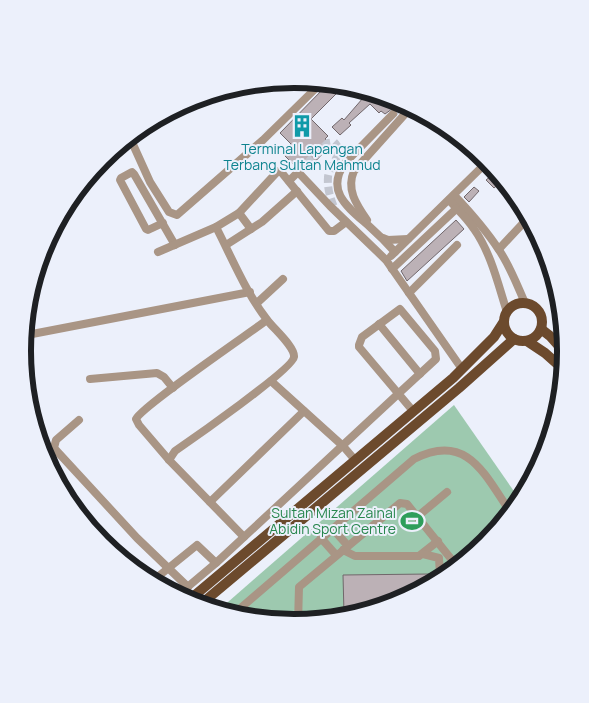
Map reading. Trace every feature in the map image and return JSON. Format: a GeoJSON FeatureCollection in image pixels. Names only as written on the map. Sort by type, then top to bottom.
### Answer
{"type":"FeatureCollection","features":[{"type":"Feature","properties":{"kind":"main road"},"geometry":{"type":"LineString","coordinates":[[195,595],[462,369],[494,337],[504,323],[507,312],[512,306],[524,303],[539,312],[542,323],[533,338],[527,341]]}},
{"type":"Feature","properties":{"kind":"main road"},"geometry":{"type":"LineString","coordinates":[[504,323],[505,329],[514,339],[527,341],[557,364]]}},
{"type":"Feature","properties":{"kind":"main road"},"geometry":{"type":"LineString","coordinates":[[540,329],[558,345]]}},
{"type":"Feature","properties":{"kind":"main road"},"geometry":{"type":"LineString","coordinates":[[206,600],[459,388],[514,339]]}},
{"type":"Feature","properties":{"kind":"street"},"geometry":{"type":"LineString","coordinates":[[132,145],[150,182],[169,212],[178,215],[263,140],[315,89]]}},
{"type":"Feature","properties":{"kind":"street"},"geometry":{"type":"LineString","coordinates":[[393,114],[345,163],[337,182],[338,192],[342,201],[395,252]]}},
{"type":"Feature","properties":{"kind":"street"},"geometry":{"type":"LineString","coordinates":[[405,114],[354,171],[351,177],[350,188],[358,208],[378,234],[388,240],[408,240]]}},
{"type":"Feature","properties":{"kind":"street"},"geometry":{"type":"LineString","coordinates":[[386,260],[482,167]]}},
{"type":"Feature","properties":{"kind":"street"},"geometry":{"type":"LineString","coordinates":[[158,252],[216,226],[239,213],[278,171],[289,181],[329,231],[334,232],[346,222]]}},
{"type":"Feature","properties":{"kind":"street"},"geometry":{"type":"LineString","coordinates":[[162,223],[148,230],[146,229],[120,178],[132,172],[134,174],[175,245]]}},
{"type":"Feature","properties":{"kind":"street"},"geometry":{"type":"LineString","coordinates":[[289,181],[298,172],[331,205],[336,213],[386,260],[462,369]]}},
{"type":"Feature","properties":{"kind":"street"},"geometry":{"type":"LineString","coordinates":[[226,245],[262,222],[296,190]]}},
{"type":"Feature","properties":{"kind":"street"},"geometry":{"type":"LineString","coordinates":[[451,197],[456,209],[474,229],[485,249],[494,270],[507,312]]}},
{"type":"Feature","properties":{"kind":"street"},"geometry":{"type":"LineString","coordinates":[[451,197],[479,223],[499,249],[512,272],[524,303]]}},
{"type":"Feature","properties":{"kind":"street"},"geometry":{"type":"LineString","coordinates":[[392,269],[456,209]]}},
{"type":"Feature","properties":{"kind":"street"},"geometry":{"type":"LineString","coordinates":[[239,213],[251,229]]}},
{"type":"Feature","properties":{"kind":"street"},"geometry":{"type":"LineString","coordinates":[[499,249],[524,223]]}},
{"type":"Feature","properties":{"kind":"street"},"geometry":{"type":"LineString","coordinates":[[169,460],[175,451],[271,381],[294,360],[293,351],[267,320],[250,292],[216,226]]}},
{"type":"Feature","properties":{"kind":"street"},"geometry":{"type":"LineString","coordinates":[[409,293],[457,245]]}},
{"type":"Feature","properties":{"kind":"street"},"geometry":{"type":"LineString","coordinates":[[257,303],[283,279]]}},
{"type":"Feature","properties":{"kind":"street"},"geometry":{"type":"LineString","coordinates":[[32,334],[250,292]]}},
{"type":"Feature","properties":{"kind":"street"},"geometry":{"type":"LineString","coordinates":[[184,590],[216,563],[343,446],[398,394],[436,359],[435,350],[400,309],[362,337],[359,347],[398,394],[413,411]]}},
{"type":"Feature","properties":{"kind":"street"},"geometry":{"type":"LineString","coordinates":[[244,537],[169,460],[136,419],[140,413],[173,388],[267,320]]}},
{"type":"Feature","properties":{"kind":"street"},"geometry":{"type":"LineString","coordinates":[[379,324],[420,374]]}},
{"type":"Feature","properties":{"kind":"street"},"geometry":{"type":"LineString","coordinates":[[435,350],[444,343]]}},
{"type":"Feature","properties":{"kind":"street"},"geometry":{"type":"LineString","coordinates":[[90,379],[156,373],[164,377],[173,388]]}},
{"type":"Feature","properties":{"kind":"street"},"geometry":{"type":"LineString","coordinates":[[271,381],[343,446],[354,460]]}},
{"type":"Feature","properties":{"kind":"street"},"geometry":{"type":"LineString","coordinates":[[210,502],[304,410]]}},
{"type":"Feature","properties":{"kind":"street"},"geometry":{"type":"LineString","coordinates":[[79,420],[56,440],[54,448],[136,538],[188,587]]}},
{"type":"Feature","properties":{"kind":"street"},"geometry":{"type":"LineString","coordinates":[[239,609],[414,460],[427,452],[442,450],[457,452],[471,459],[482,470],[507,507]]}},
{"type":"Feature","properties":{"kind":"street"},"geometry":{"type":"LineString","coordinates":[[418,516],[447,492]]}},
{"type":"Feature","properties":{"kind":"street"},"geometry":{"type":"LineString","coordinates":[[298,615],[299,587],[400,503],[407,504],[418,516],[453,561]]}},
{"type":"Feature","properties":{"kind":"street"},"geometry":{"type":"LineString","coordinates":[[332,529],[345,548],[355,556],[419,556],[438,541]]}},
{"type":"Feature","properties":{"kind":"street"},"geometry":{"type":"LineString","coordinates":[[322,538],[336,555]]}},
{"type":"Feature","properties":{"kind":"street"},"geometry":{"type":"LineString","coordinates":[[158,576],[197,546],[216,563]]}},
{"type":"Feature","properties":{"kind":"street"},"geometry":{"type":"LineString","coordinates":[[423,554],[439,558],[440,571]]}},
{"type":"Feature","properties":{"kind":"green space","name":"Sultan Mizan Zainal Abidin Sport Centre"},"geometry":{"type":"Polygon","coordinates":[[[454,405],[516,494],[481,538],[455,560],[411,588],[395,595],[346,610],[312,614],[277,614],[243,610],[224,605],[454,405]]]}},
{"type":"Feature","properties":{"kind":"building","name":"Terminal Lapangan Terbang Sultan Mahmud"},"geometry":{"type":"Polygon","coordinates":[[[322,90],[338,92],[311,119],[328,136],[325,139],[331,145],[307,170],[300,164],[296,167],[282,153],[291,144],[280,133],[322,90]]]}},
{"type":"Feature","properties":{"kind":"building"},"geometry":{"type":"Polygon","coordinates":[[[362,97],[399,110],[392,109],[385,114],[381,111],[379,113],[370,104],[349,123],[351,125],[340,135],[332,127],[342,118],[344,120],[363,98],[362,97]]]}},
{"type":"Feature","properties":{"kind":"building"},"geometry":{"type":"Polygon","coordinates":[[[491,176],[498,185],[494,188],[486,180],[491,176]]]}},
{"type":"Feature","properties":{"kind":"building"},"geometry":{"type":"Polygon","coordinates":[[[474,187],[479,191],[469,202],[464,197],[474,187]]]}},
{"type":"Feature","properties":{"kind":"building"},"geometry":{"type":"Polygon","coordinates":[[[456,220],[464,229],[407,281],[401,271],[456,220]]]}},
{"type":"Feature","properties":{"kind":"building"},"geometry":{"type":"Polygon","coordinates":[[[429,574],[429,577],[395,595],[344,610],[343,575],[429,574]]]}},
{"type":"Feature","properties":{"kind":"tunnel"},"geometry":{"type":"LineString","coordinates":[[393,114],[397,109]]}},
{"type":"Feature","properties":{"kind":"tunnel"},"geometry":{"type":"LineString","coordinates":[[298,172],[328,143],[334,142],[337,146],[338,155],[329,173],[328,181],[332,204],[336,212]]}},
{"type":"Feature","properties":{"kind":"place","name":"Terminal Lapangan Terbang Sultan Mahmud"},"geometry":{"type":"Point","coordinates":[302,126]}},
{"type":"Feature","properties":{"kind":"place","name":"Sultan Mizan Zainal Abidin Sport Centre"},"geometry":{"type":"Point","coordinates":[412,521]}}]}
